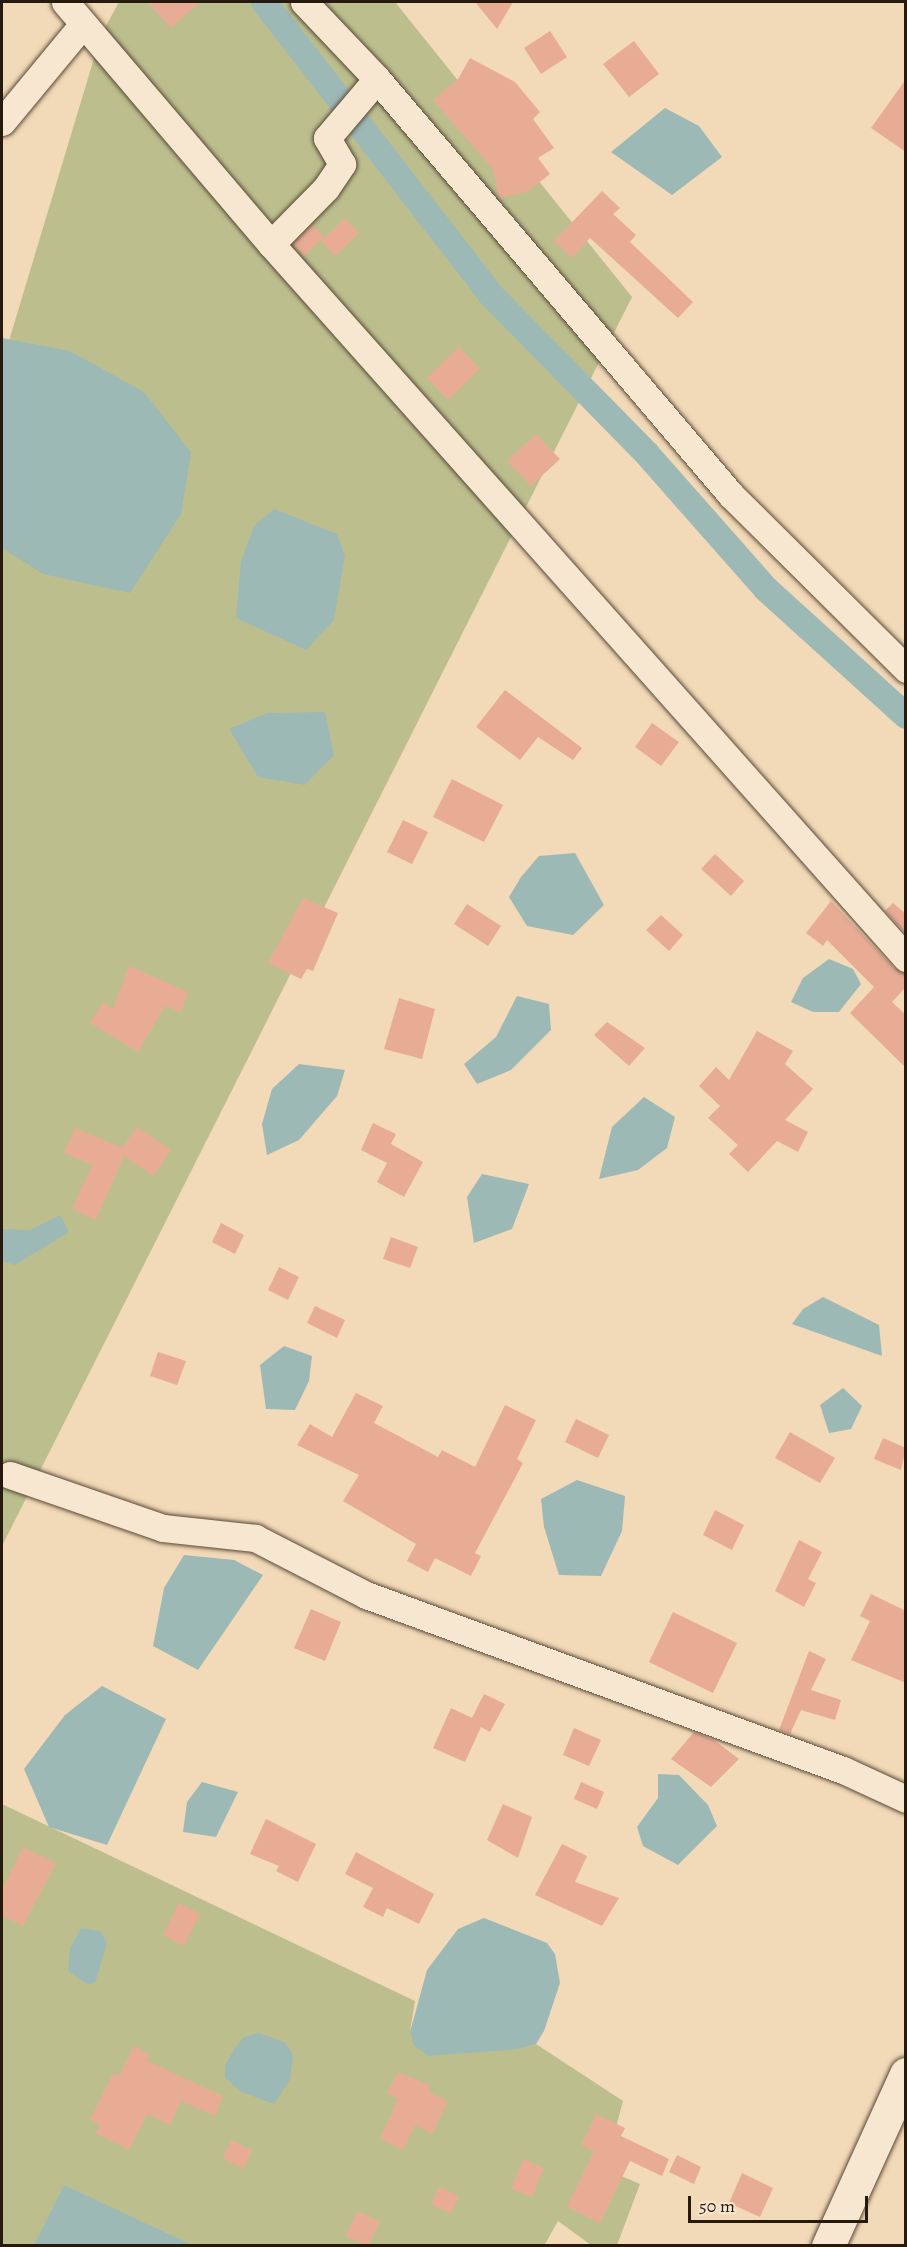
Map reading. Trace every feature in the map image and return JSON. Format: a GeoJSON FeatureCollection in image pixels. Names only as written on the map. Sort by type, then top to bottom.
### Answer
{"type":"FeatureCollection","features":[{"type":"Feature","properties":{"kind":"street"},"geometry":{"type":"LineString","coordinates":[[65,2],[271,244],[906,958]]}},
{"type":"Feature","properties":{"kind":"street"},"geometry":{"type":"LineString","coordinates":[[304,2],[377,79],[731,495],[906,669]]}},
{"type":"Feature","properties":{"kind":"street"},"geometry":{"type":"LineString","coordinates":[[2,122],[83,24]]}},
{"type":"Feature","properties":{"kind":"street"},"geometry":{"type":"LineString","coordinates":[[271,244],[326,188],[342,165],[327,138],[377,79]]}},
{"type":"Feature","properties":{"kind":"street"},"geometry":{"type":"LineString","coordinates":[[10,1475],[163,1528],[255,1538],[366,1594],[843,1770],[906,1799]]}},
{"type":"Feature","properties":{"kind":"street"},"geometry":{"type":"LineString","coordinates":[[828,2246],[906,2074]]}},
{"type":"Feature","properties":{"kind":"green space"},"geometry":{"type":"Polygon","coordinates":[[[119,2],[395,2],[632,297],[2,1546],[2,364],[101,35],[119,2]]]}},
{"type":"Feature","properties":{"kind":"green space"},"geometry":{"type":"Polygon","coordinates":[[[2,1804],[415,2001],[410,2032],[519,2049],[536,2044],[623,2101],[605,2169],[640,2184],[617,2245],[591,2245],[558,2221],[544,2246],[2,2245],[2,1804]]]}},
{"type":"Feature","properties":{"kind":"water"},"geometry":{"type":"Polygon","coordinates":[[[665,108],[699,126],[722,157],[672,195],[611,152],[665,108]]]}},
{"type":"Feature","properties":{"kind":"water"},"geometry":{"type":"Polygon","coordinates":[[[2,338],[70,351],[144,392],[191,452],[181,514],[130,593],[43,574],[2,548],[2,338]]]}},
{"type":"Feature","properties":{"kind":"water"},"geometry":{"type":"Polygon","coordinates":[[[274,509],[337,534],[345,556],[334,620],[306,650],[236,618],[241,561],[254,526],[274,509]]]}},
{"type":"Feature","properties":{"kind":"water"},"geometry":{"type":"Polygon","coordinates":[[[325,712],[334,755],[305,785],[258,777],[229,729],[267,713],[325,712]]]}},
{"type":"Feature","properties":{"kind":"water"},"geometry":{"type":"Polygon","coordinates":[[[575,853],[604,905],[573,935],[527,926],[509,897],[521,877],[539,856],[575,853]]]}},
{"type":"Feature","properties":{"kind":"water"},"geometry":{"type":"Polygon","coordinates":[[[829,959],[853,969],[861,984],[839,1012],[813,1012],[791,1002],[803,978],[829,959]]]}},
{"type":"Feature","properties":{"kind":"water"},"geometry":{"type":"Polygon","coordinates":[[[517,996],[549,1004],[551,1030],[511,1070],[477,1084],[464,1064],[496,1037],[517,996]]]}},
{"type":"Feature","properties":{"kind":"water"},"geometry":{"type":"Polygon","coordinates":[[[299,1064],[345,1070],[337,1096],[299,1140],[267,1155],[262,1124],[272,1089],[299,1064]]]}},
{"type":"Feature","properties":{"kind":"water"},"geometry":{"type":"Polygon","coordinates":[[[644,1097],[675,1117],[667,1148],[638,1170],[599,1179],[612,1127],[644,1097]]]}},
{"type":"Feature","properties":{"kind":"water"},"geometry":{"type":"Polygon","coordinates":[[[482,1174],[529,1184],[512,1229],[474,1243],[467,1197],[482,1174]]]}},
{"type":"Feature","properties":{"kind":"water"},"geometry":{"type":"Polygon","coordinates":[[[60,1215],[69,1232],[15,1265],[2,1261],[2,1229],[30,1230],[60,1215]]]}},
{"type":"Feature","properties":{"kind":"water"},"geometry":{"type":"Polygon","coordinates":[[[823,1297],[879,1325],[882,1356],[792,1324],[803,1309],[823,1297]]]}},
{"type":"Feature","properties":{"kind":"water"},"geometry":{"type":"Polygon","coordinates":[[[284,1346],[312,1356],[309,1381],[295,1410],[266,1409],[260,1365],[284,1346]]]}},
{"type":"Feature","properties":{"kind":"water"},"geometry":{"type":"Polygon","coordinates":[[[843,1388],[862,1406],[851,1429],[829,1433],[820,1405],[843,1388]]]}},
{"type":"Feature","properties":{"kind":"water"},"geometry":{"type":"Polygon","coordinates":[[[577,1480],[625,1496],[622,1531],[601,1576],[559,1575],[544,1527],[541,1499],[577,1480]]]}},
{"type":"Feature","properties":{"kind":"water"},"geometry":{"type":"Polygon","coordinates":[[[184,1555],[234,1560],[263,1575],[198,1670],[153,1646],[164,1588],[184,1555]]]}},
{"type":"Feature","properties":{"kind":"water"},"geometry":{"type":"Polygon","coordinates":[[[102,1686],[166,1719],[107,1845],[49,1827],[24,1769],[65,1715],[102,1686]]]}},
{"type":"Feature","properties":{"kind":"water"},"geometry":{"type":"Polygon","coordinates":[[[658,1774],[679,1775],[708,1805],[717,1826],[678,1865],[643,1846],[637,1827],[658,1798],[658,1774]]]}},
{"type":"Feature","properties":{"kind":"water"},"geometry":{"type":"Polygon","coordinates":[[[202,1782],[238,1792],[216,1837],[183,1832],[187,1802],[202,1782]]]}},
{"type":"Feature","properties":{"kind":"water"},"geometry":{"type":"Polygon","coordinates":[[[484,1918],[547,1943],[555,1954],[560,1983],[544,2031],[536,2044],[519,2049],[429,2056],[414,2046],[410,2032],[427,1970],[458,1929],[484,1918]]]}},
{"type":"Feature","properties":{"kind":"water"},"geometry":{"type":"Polygon","coordinates":[[[81,1928],[100,1931],[107,1943],[95,1983],[87,1984],[68,1971],[70,1948],[81,1928]]]}},
{"type":"Feature","properties":{"kind":"water"},"geometry":{"type":"Polygon","coordinates":[[[259,2033],[284,2042],[293,2054],[290,2080],[274,2104],[242,2092],[225,2078],[225,2066],[234,2049],[244,2037],[259,2033]]]}},
{"type":"Feature","properties":{"kind":"water"},"geometry":{"type":"Polygon","coordinates":[[[64,2185],[192,2245],[34,2245],[64,2185]]]}},
{"type":"Feature","properties":{"kind":"building"},"geometry":{"type":"Polygon","coordinates":[[[147,2],[200,2],[171,28],[147,2]]]}},
{"type":"Feature","properties":{"kind":"building"},"geometry":{"type":"Polygon","coordinates":[[[475,2],[513,2],[497,29],[475,2]]]}},
{"type":"Feature","properties":{"kind":"building"},"geometry":{"type":"Polygon","coordinates":[[[550,31],[567,57],[541,74],[524,48],[550,31]]]}},
{"type":"Feature","properties":{"kind":"building"},"geometry":{"type":"Polygon","coordinates":[[[634,41],[659,74],[629,97],[603,64],[634,41]]]}},
{"type":"Feature","properties":{"kind":"building"},"geometry":{"type":"Polygon","coordinates":[[[470,58],[515,82],[540,112],[533,119],[554,148],[538,158],[550,174],[527,192],[499,198],[493,169],[433,100],[458,79],[470,58]]]}},
{"type":"Feature","properties":{"kind":"building"},"geometry":{"type":"Polygon","coordinates":[[[906,79],[906,152],[871,128],[906,79]]]}},
{"type":"Feature","properties":{"kind":"building"},"geometry":{"type":"Polygon","coordinates":[[[602,191],[620,208],[613,214],[636,235],[630,242],[693,302],[678,318],[590,238],[572,258],[554,241],[602,191]]]}},
{"type":"Feature","properties":{"kind":"building"},"geometry":{"type":"Polygon","coordinates":[[[345,218],[359,233],[335,256],[321,241],[345,218]]]}},
{"type":"Feature","properties":{"kind":"building"},"geometry":{"type":"Polygon","coordinates":[[[312,224],[324,237],[304,256],[293,244],[312,224]]]}},
{"type":"Feature","properties":{"kind":"building"},"geometry":{"type":"Polygon","coordinates":[[[459,347],[480,369],[448,400],[427,378],[459,347]]]}},
{"type":"Feature","properties":{"kind":"building"},"geometry":{"type":"Polygon","coordinates":[[[536,434],[560,459],[531,486],[507,461],[536,434]]]}},
{"type":"Feature","properties":{"kind":"building"},"geometry":{"type":"Polygon","coordinates":[[[505,690],[582,748],[573,760],[538,737],[520,760],[476,727],[505,690]]]}},
{"type":"Feature","properties":{"kind":"building"},"geometry":{"type":"Polygon","coordinates":[[[652,723],[679,742],[661,766],[635,747],[652,723]]]}},
{"type":"Feature","properties":{"kind":"building"},"geometry":{"type":"Polygon","coordinates":[[[452,779],[503,805],[484,842],[433,817],[452,779]]]}},
{"type":"Feature","properties":{"kind":"building"},"geometry":{"type":"Polygon","coordinates":[[[403,820],[428,832],[412,864],[387,852],[403,820]]]}},
{"type":"Feature","properties":{"kind":"building"},"geometry":{"type":"Polygon","coordinates":[[[715,854],[744,881],[731,896],[701,869],[715,854]]]}},
{"type":"Feature","properties":{"kind":"building"},"geometry":{"type":"Polygon","coordinates":[[[303,898],[338,913],[313,971],[307,969],[301,979],[268,963],[303,898]]]}},
{"type":"Feature","properties":{"kind":"building"},"geometry":{"type":"Polygon","coordinates":[[[831,901],[894,968],[906,973],[906,987],[892,1002],[906,1015],[906,1068],[850,1013],[874,987],[827,940],[823,946],[806,933],[831,901]]]}},
{"type":"Feature","properties":{"kind":"building"},"geometry":{"type":"Polygon","coordinates":[[[893,903],[906,914],[906,934],[885,911],[893,903]]]}},
{"type":"Feature","properties":{"kind":"building"},"geometry":{"type":"Polygon","coordinates":[[[467,904],[501,926],[488,946],[454,924],[467,904]]]}},
{"type":"Feature","properties":{"kind":"building"},"geometry":{"type":"Polygon","coordinates":[[[661,915],[683,935],[669,951],[646,930],[661,915]]]}},
{"type":"Feature","properties":{"kind":"building"},"geometry":{"type":"Polygon","coordinates":[[[129,966],[188,992],[181,1012],[165,1006],[138,1052],[90,1023],[103,1002],[113,1009],[129,966]]]}},
{"type":"Feature","properties":{"kind":"building"},"geometry":{"type":"Polygon","coordinates":[[[399,998],[435,1009],[422,1059],[384,1049],[399,998]]]}},
{"type":"Feature","properties":{"kind":"building"},"geometry":{"type":"Polygon","coordinates":[[[607,1022],[645,1048],[629,1066],[594,1035],[607,1022]]]}},
{"type":"Feature","properties":{"kind":"building"},"geometry":{"type":"Polygon","coordinates":[[[757,1031],[793,1051],[785,1064],[813,1089],[785,1120],[808,1132],[798,1152],[777,1141],[748,1172],[729,1154],[738,1145],[708,1118],[720,1106],[699,1086],[716,1067],[729,1080],[757,1031]]]}},
{"type":"Feature","properties":{"kind":"building"},"geometry":{"type":"Polygon","coordinates":[[[373,1123],[396,1134],[391,1144],[423,1162],[404,1197],[377,1182],[387,1163],[361,1150],[373,1123]]]}},
{"type":"Feature","properties":{"kind":"building"},"geometry":{"type":"Polygon","coordinates":[[[137,1127],[171,1150],[153,1176],[124,1156],[96,1220],[72,1209],[92,1165],[64,1153],[75,1128],[122,1148],[137,1127]]]}},
{"type":"Feature","properties":{"kind":"building"},"geometry":{"type":"Polygon","coordinates":[[[221,1223],[244,1235],[235,1254],[212,1242],[221,1223]]]}},
{"type":"Feature","properties":{"kind":"building"},"geometry":{"type":"Polygon","coordinates":[[[391,1237],[418,1247],[410,1268],[383,1259],[391,1237]]]}},
{"type":"Feature","properties":{"kind":"building"},"geometry":{"type":"Polygon","coordinates":[[[279,1267],[299,1277],[288,1300],[268,1290],[279,1267]]]}},
{"type":"Feature","properties":{"kind":"building"},"geometry":{"type":"Polygon","coordinates":[[[315,1306],[345,1320],[337,1338],[307,1323],[315,1306]]]}},
{"type":"Feature","properties":{"kind":"building"},"geometry":{"type":"Polygon","coordinates":[[[158,1352],[186,1361],[177,1385],[150,1376],[158,1352]]]}},
{"type":"Feature","properties":{"kind":"building"},"geometry":{"type":"Polygon","coordinates":[[[356,1393],[383,1406],[374,1423],[438,1457],[442,1450],[475,1467],[505,1405],[536,1420],[517,1459],[523,1463],[475,1553],[481,1556],[471,1576],[435,1558],[428,1572],[407,1561],[416,1544],[343,1501],[359,1475],[297,1445],[310,1424],[332,1437],[356,1393]]]}},
{"type":"Feature","properties":{"kind":"building"},"geometry":{"type":"Polygon","coordinates":[[[576,1419],[609,1435],[598,1458],[565,1442],[576,1419]]]}},
{"type":"Feature","properties":{"kind":"building"},"geometry":{"type":"Polygon","coordinates":[[[790,1432],[835,1458],[820,1483],[775,1458],[790,1432]]]}},
{"type":"Feature","properties":{"kind":"building"},"geometry":{"type":"Polygon","coordinates":[[[883,1438],[906,1448],[901,1470],[874,1459],[883,1438]]]}},
{"type":"Feature","properties":{"kind":"building"},"geometry":{"type":"Polygon","coordinates":[[[715,1510],[744,1525],[732,1550],[703,1535],[715,1510]]]}},
{"type":"Feature","properties":{"kind":"building"},"geometry":{"type":"Polygon","coordinates":[[[799,1540],[822,1552],[808,1579],[816,1583],[804,1607],[775,1591],[799,1540]]]}},
{"type":"Feature","properties":{"kind":"building"},"geometry":{"type":"Polygon","coordinates":[[[871,1594],[906,1611],[906,1683],[851,1660],[870,1621],[860,1616],[871,1594]]]}},
{"type":"Feature","properties":{"kind":"building"},"geometry":{"type":"Polygon","coordinates":[[[311,1609],[341,1622],[325,1661],[294,1648],[311,1609]]]}},
{"type":"Feature","properties":{"kind":"building"},"geometry":{"type":"Polygon","coordinates":[[[673,1612],[737,1643],[713,1693],[649,1662],[673,1612]]]}},
{"type":"Feature","properties":{"kind":"building"},"geometry":{"type":"Polygon","coordinates":[[[809,1651],[826,1659],[811,1690],[841,1700],[835,1720],[801,1710],[790,1734],[779,1730],[809,1651]]]}},
{"type":"Feature","properties":{"kind":"building"},"geometry":{"type":"Polygon","coordinates":[[[484,1694],[505,1704],[490,1732],[481,1727],[465,1762],[433,1748],[451,1708],[472,1718],[484,1694]]]}},
{"type":"Feature","properties":{"kind":"building"},"geometry":{"type":"Polygon","coordinates":[[[574,1728],[601,1740],[589,1766],[563,1755],[574,1728]]]}},
{"type":"Feature","properties":{"kind":"building"},"geometry":{"type":"Polygon","coordinates":[[[694,1732],[714,1740],[739,1759],[711,1787],[671,1759],[694,1732]]]}},
{"type":"Feature","properties":{"kind":"building"},"geometry":{"type":"Polygon","coordinates":[[[581,1782],[604,1792],[597,1809],[574,1799],[581,1782]]]}},
{"type":"Feature","properties":{"kind":"building"},"geometry":{"type":"Polygon","coordinates":[[[503,1804],[532,1817],[518,1858],[487,1840],[503,1804]]]}},
{"type":"Feature","properties":{"kind":"building"},"geometry":{"type":"Polygon","coordinates":[[[266,1819],[316,1844],[298,1882],[276,1871],[279,1866],[250,1854],[266,1819]]]}},
{"type":"Feature","properties":{"kind":"building"},"geometry":{"type":"Polygon","coordinates":[[[562,1844],[587,1856],[575,1882],[619,1898],[602,1926],[535,1895],[562,1844]]]}},
{"type":"Feature","properties":{"kind":"building"},"geometry":{"type":"Polygon","coordinates":[[[23,1847],[56,1863],[23,1926],[2,1916],[2,1890],[23,1847]]]}},
{"type":"Feature","properties":{"kind":"building"},"geometry":{"type":"Polygon","coordinates":[[[356,1852],[434,1894],[419,1924],[387,1908],[383,1917],[363,1907],[373,1888],[345,1874],[356,1852]]]}},
{"type":"Feature","properties":{"kind":"building"},"geometry":{"type":"Polygon","coordinates":[[[179,1903],[200,1914],[184,1946],[163,1935],[179,1903]]]}},
{"type":"Feature","properties":{"kind":"building"},"geometry":{"type":"Polygon","coordinates":[[[134,2046],[150,2055],[147,2061],[223,2096],[215,2116],[181,2101],[170,2125],[147,2114],[129,2150],[96,2133],[100,2124],[90,2120],[113,2073],[119,2076],[134,2046]]]}},
{"type":"Feature","properties":{"kind":"building"},"geometry":{"type":"Polygon","coordinates":[[[398,2072],[431,2086],[428,2092],[448,2101],[432,2134],[415,2125],[403,2150],[380,2139],[398,2099],[387,2093],[398,2072]]]}},
{"type":"Feature","properties":{"kind":"building"},"geometry":{"type":"Polygon","coordinates":[[[596,2114],[625,2128],[621,2136],[669,2159],[662,2176],[630,2161],[600,2223],[567,2207],[594,2151],[581,2145],[596,2114]]]}},
{"type":"Feature","properties":{"kind":"building"},"geometry":{"type":"Polygon","coordinates":[[[231,2140],[252,2150],[243,2169],[223,2158],[231,2140]]]}},
{"type":"Feature","properties":{"kind":"building"},"geometry":{"type":"Polygon","coordinates":[[[677,2155],[701,2167],[694,2184],[669,2172],[677,2155]]]}},
{"type":"Feature","properties":{"kind":"building"},"geometry":{"type":"Polygon","coordinates":[[[523,2159],[544,2168],[532,2197],[511,2189],[523,2159]]]}},
{"type":"Feature","properties":{"kind":"building"},"geometry":{"type":"Polygon","coordinates":[[[742,2173],[773,2188],[760,2217],[729,2203],[742,2173]]]}},
{"type":"Feature","properties":{"kind":"building"},"geometry":{"type":"Polygon","coordinates":[[[439,2187],[459,2196],[451,2214],[431,2204],[439,2187]]]}},
{"type":"Feature","properties":{"kind":"building"},"geometry":{"type":"Polygon","coordinates":[[[358,2211],[380,2222],[368,2246],[345,2236],[358,2211]]]}},
{"type":"Feature","properties":{"kind":"waterway"},"geometry":{"type":"LineString","coordinates":[[264,2],[491,295],[647,454],[766,589],[906,716]]}}]}
